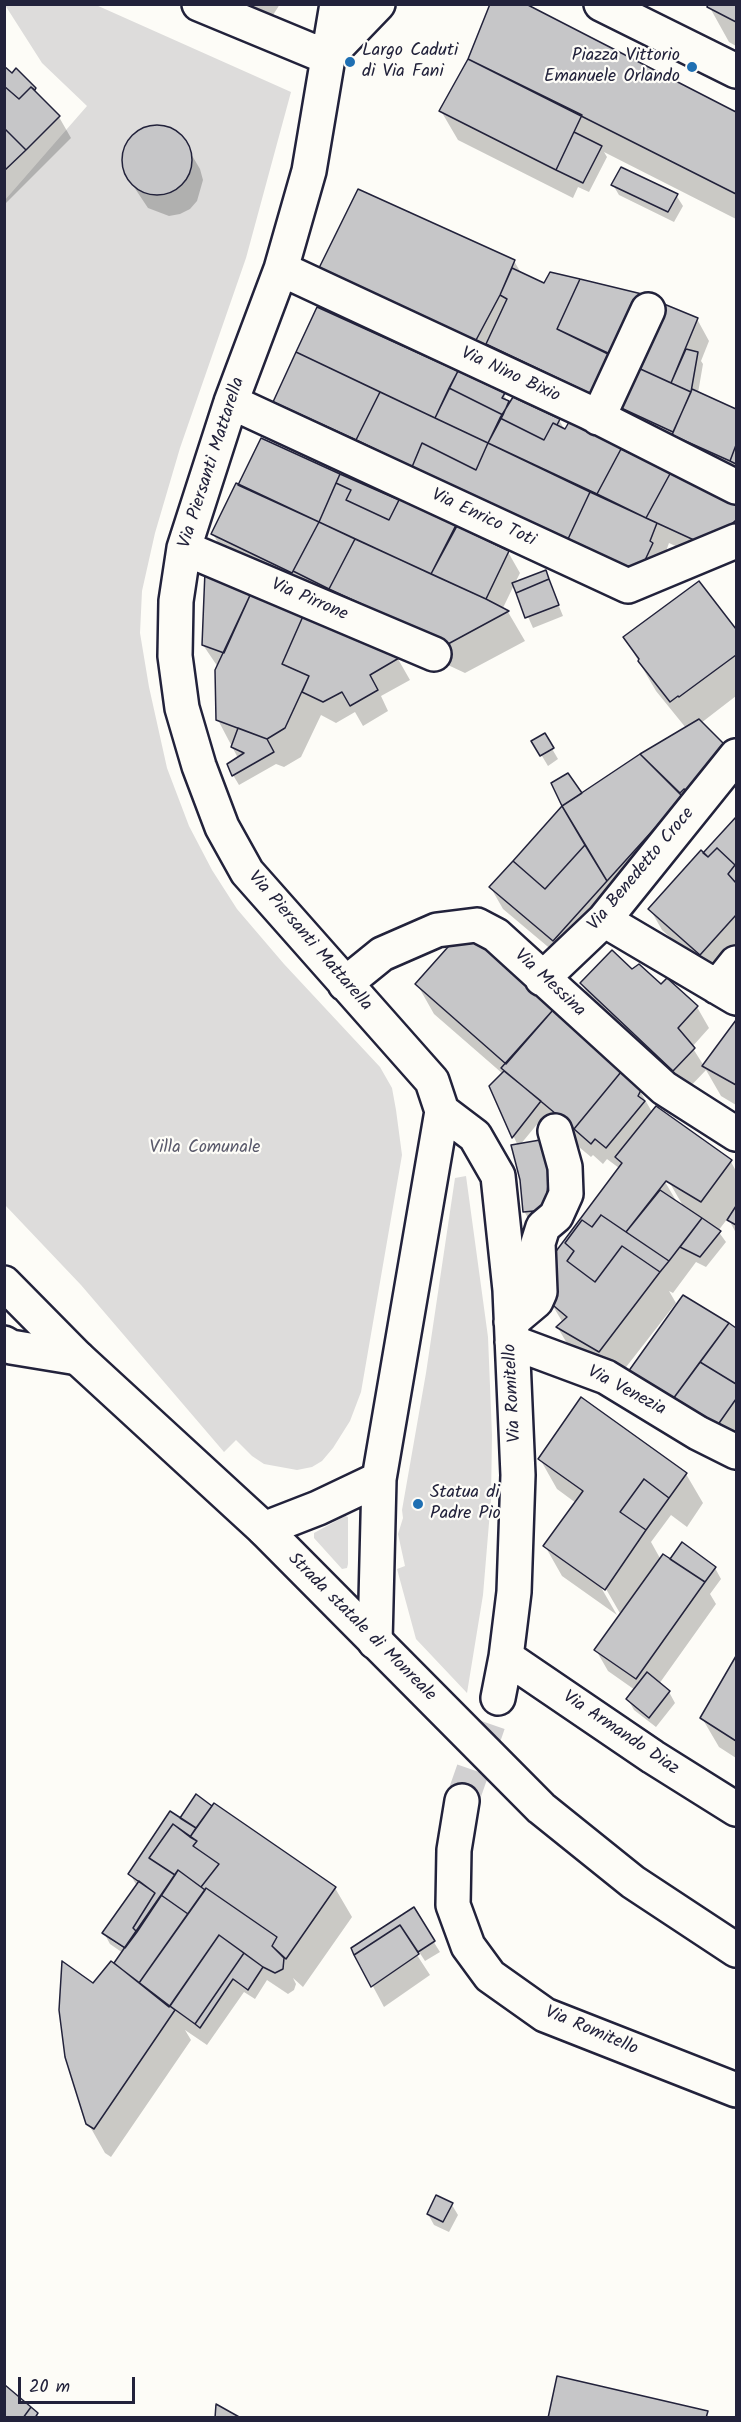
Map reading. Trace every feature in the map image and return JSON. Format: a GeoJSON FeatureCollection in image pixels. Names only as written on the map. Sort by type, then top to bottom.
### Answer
{"type":"FeatureCollection","features":[{"type":"Feature","properties":{"kind":"street"},"geometry":{"type":"LineString","coordinates":[[199,4],[325,72]]}},
{"type":"Feature","properties":{"kind":"street"},"geometry":{"type":"LineString","coordinates":[[325,72],[337,4]]}},
{"type":"Feature","properties":{"kind":"street"},"geometry":{"type":"LineString","coordinates":[[325,72],[378,4]]}},
{"type":"Feature","properties":{"kind":"street"},"geometry":{"type":"LineString","coordinates":[[601,4],[736,71]]}},
{"type":"Feature","properties":{"kind":"street","name":"Via Piersanti Mattarella"},"geometry":{"type":"LineString","coordinates":[[325,72],[309,171],[281,269],[231,402],[184,548],[176,601],[174,656],[182,708],[199,766],[222,827],[247,872],[432,1081],[442,1111],[379,1479],[375,1642]]}},
{"type":"Feature","properties":{"kind":"street","name":"Via Nino Bixio"},"geometry":{"type":"LineString","coordinates":[[281,269],[598,418],[736,488]]}},
{"type":"Feature","properties":{"kind":"street"},"geometry":{"type":"LineString","coordinates":[[598,418],[648,310]]}},
{"type":"Feature","properties":{"kind":"street","name":"Via Enrico Toti"},"geometry":{"type":"LineString","coordinates":[[231,402],[628,586],[736,541]]}},
{"type":"Feature","properties":{"kind":"street","name":"Via Pirrone"},"geometry":{"type":"LineString","coordinates":[[184,548],[434,654]]}},
{"type":"Feature","properties":{"kind":"street","name":"Via Benedetto Croce"},"geometry":{"type":"LineString","coordinates":[[542,979],[604,920],[736,756]]}},
{"type":"Feature","properties":{"kind":"street"},"geometry":{"type":"LineString","coordinates":[[604,920],[730,983]]}},
{"type":"Feature","properties":{"kind":"street","name":"Via Messina"},"geometry":{"type":"LineString","coordinates":[[345,984],[382,954],[437,930],[477,925],[496,935],[664,1088],[736,1134]]}},
{"type":"Feature","properties":{"kind":"street","name":"Via Romitello"},"geometry":{"type":"LineString","coordinates":[[442,1111],[475,1136],[498,1176],[510,1290],[518,1475],[514,1592],[506,1658],[498,1698]]}},
{"type":"Feature","properties":{"kind":"street"},"geometry":{"type":"LineString","coordinates":[[511,1332],[536,1301],[540,1292],[538,1243],[543,1227],[556,1216],[566,1194],[565,1167],[555,1131]]}},
{"type":"Feature","properties":{"kind":"street","name":"Strada statale di Monreale"},"geometry":{"type":"LineString","coordinates":[[4,1282],[78,1358],[264,1529],[541,1808],[633,1882],[736,1950]]}},
{"type":"Feature","properties":{"kind":"street","name":"Via Venezia"},"geometry":{"type":"LineString","coordinates":[[511,1332],[606,1377],[698,1433],[733,1442]]}},
{"type":"Feature","properties":{"kind":"street"},"geometry":{"type":"LineString","coordinates":[[4,1343],[11,1347],[78,1358]]}},
{"type":"Feature","properties":{"kind":"street"},"geometry":{"type":"LineString","coordinates":[[264,1529],[309,1513],[379,1479]]}},
{"type":"Feature","properties":{"kind":"street","name":"Via Armando Diaz"},"geometry":{"type":"LineString","coordinates":[[506,1658],[653,1757],[736,1809]]}},
{"type":"Feature","properties":{"kind":"street","name":"Via Romitello"},"geometry":{"type":"LineString","coordinates":[[462,1801],[454,1850],[453,1905],[468,1947],[490,1976],[545,2015],[736,2091]]}},
{"type":"Feature","properties":{"kind":"green space","name":"Villa Comunale"},"geometry":{"type":"Polygon","coordinates":[[[5,5],[96,5],[291,92],[246,258],[180,448],[155,533],[142,591],[140,633],[167,768],[189,826],[212,870],[237,909],[284,964],[380,1067],[392,1088],[402,1155],[361,1392],[350,1421],[333,1448],[322,1461],[312,1467],[297,1470],[264,1464],[236,1440],[224,1452],[81,1285],[5,1205],[5,200],[87,106],[42,63],[5,5]]]}},
{"type":"Feature","properties":{"kind":"green space"},"geometry":{"type":"Polygon","coordinates":[[[466,1176],[488,1337],[492,1435],[491,1499],[483,1595],[467,1693],[416,1639],[397,1569],[405,1566],[398,1534],[403,1518],[402,1510],[426,1373],[455,1178],[466,1176]]]}},
{"type":"Feature","properties":{"kind":"green space"},"geometry":{"type":"Polygon","coordinates":[[[345,1516],[348,1517],[348,1564],[347,1568],[342,1569],[314,1538],[314,1533],[345,1516]]]}},
{"type":"Feature","properties":{"kind":"building"},"geometry":{"type":"Polygon","coordinates":[[[490,4],[526,4],[736,112],[736,194],[468,59],[490,4]]]}},
{"type":"Feature","properties":{"kind":"building"},"geometry":{"type":"Polygon","coordinates":[[[708,4],[736,4],[736,22],[707,7],[708,4]]]}},
{"type":"Feature","properties":{"kind":"building"},"geometry":{"type":"Polygon","coordinates":[[[468,59],[582,115],[556,170],[439,111],[468,59]]]}},
{"type":"Feature","properties":{"kind":"building"},"geometry":{"type":"Polygon","coordinates":[[[4,66],[12,73],[16,68],[36,88],[35,90],[31,87],[19,99],[4,86],[4,66]]]}},
{"type":"Feature","properties":{"kind":"building"},"geometry":{"type":"Polygon","coordinates":[[[4,86],[19,99],[31,87],[60,116],[26,150],[4,128],[4,86]]]}},
{"type":"Feature","properties":{"kind":"building"},"geometry":{"type":"Polygon","coordinates":[[[157,125],[170,128],[182,135],[189,147],[192,160],[189,173],[182,185],[170,192],[157,195],[144,192],[132,185],[125,173],[122,160],[125,147],[132,135],[144,128],[157,125]]]}},
{"type":"Feature","properties":{"kind":"building"},"geometry":{"type":"Polygon","coordinates":[[[4,128],[26,150],[4,171],[4,128]]]}},
{"type":"Feature","properties":{"kind":"building"},"geometry":{"type":"Polygon","coordinates":[[[574,132],[602,146],[583,183],[556,170],[574,132]]]}},
{"type":"Feature","properties":{"kind":"building"},"geometry":{"type":"Polygon","coordinates":[[[621,167],[678,194],[668,212],[611,185],[621,167]]]}},
{"type":"Feature","properties":{"kind":"building"},"geometry":{"type":"Polygon","coordinates":[[[358,189],[515,260],[500,295],[475,342],[319,268],[358,189]]]}},
{"type":"Feature","properties":{"kind":"building"},"geometry":{"type":"Polygon","coordinates":[[[512,268],[544,283],[550,272],[580,279],[557,329],[610,354],[591,394],[486,344],[507,299],[500,295],[512,268]]]}},
{"type":"Feature","properties":{"kind":"building"},"geometry":{"type":"Polygon","coordinates":[[[580,279],[642,294],[612,356],[557,329],[580,279]]]}},
{"type":"Feature","properties":{"kind":"building"},"geometry":{"type":"Polygon","coordinates":[[[664,304],[698,318],[671,383],[636,367],[664,304]]]}},
{"type":"Feature","properties":{"kind":"building"},"geometry":{"type":"Polygon","coordinates":[[[317,307],[458,371],[435,418],[296,352],[317,307]]]}},
{"type":"Feature","properties":{"kind":"building"},"geometry":{"type":"Polygon","coordinates":[[[686,349],[698,352],[691,392],[671,383],[686,349]]]}},
{"type":"Feature","properties":{"kind":"building"},"geometry":{"type":"Polygon","coordinates":[[[296,352],[380,392],[356,440],[273,402],[296,352]]]}},
{"type":"Feature","properties":{"kind":"building"},"geometry":{"type":"Polygon","coordinates":[[[636,367],[691,392],[673,432],[619,407],[636,367]]]}},
{"type":"Feature","properties":{"kind":"building"},"geometry":{"type":"Polygon","coordinates":[[[458,371],[505,393],[502,398],[509,401],[503,415],[449,388],[458,371]]]}},
{"type":"Feature","properties":{"kind":"building"},"geometry":{"type":"Polygon","coordinates":[[[449,388],[503,415],[488,443],[435,418],[449,388]]]}},
{"type":"Feature","properties":{"kind":"building"},"geometry":{"type":"Polygon","coordinates":[[[692,389],[736,409],[736,445],[730,461],[672,435],[692,389]]]}},
{"type":"Feature","properties":{"kind":"building"},"geometry":{"type":"Polygon","coordinates":[[[380,392],[488,443],[476,470],[422,443],[412,467],[356,440],[380,392]]]}},
{"type":"Feature","properties":{"kind":"building"},"geometry":{"type":"Polygon","coordinates":[[[513,397],[560,419],[557,425],[553,423],[544,440],[500,418],[513,397]]]}},
{"type":"Feature","properties":{"kind":"building"},"geometry":{"type":"Polygon","coordinates":[[[500,418],[544,440],[553,423],[565,429],[569,422],[617,444],[621,449],[597,494],[488,443],[500,418]]]}},
{"type":"Feature","properties":{"kind":"building"},"geometry":{"type":"Polygon","coordinates":[[[261,438],[340,474],[319,522],[238,485],[261,438]]]}},
{"type":"Feature","properties":{"kind":"building"},"geometry":{"type":"Polygon","coordinates":[[[422,443],[476,470],[488,443],[590,492],[568,539],[412,467],[422,443]]]}},
{"type":"Feature","properties":{"kind":"building"},"geometry":{"type":"Polygon","coordinates":[[[736,445],[736,464],[730,461],[736,445]]]}},
{"type":"Feature","properties":{"kind":"building"},"geometry":{"type":"Polygon","coordinates":[[[621,449],[671,472],[646,518],[597,494],[621,449]]]}},
{"type":"Feature","properties":{"kind":"building"},"geometry":{"type":"Polygon","coordinates":[[[671,472],[736,502],[736,520],[707,546],[646,518],[671,472]]]}},
{"type":"Feature","properties":{"kind":"building"},"geometry":{"type":"Polygon","coordinates":[[[340,474],[399,500],[389,520],[346,500],[351,490],[336,483],[340,474]]]}},
{"type":"Feature","properties":{"kind":"building"},"geometry":{"type":"Polygon","coordinates":[[[236,483],[319,522],[292,573],[211,534],[236,483]]]}},
{"type":"Feature","properties":{"kind":"building"},"geometry":{"type":"Polygon","coordinates":[[[336,483],[351,490],[346,500],[389,520],[401,496],[457,523],[431,574],[319,522],[336,483]]]}},
{"type":"Feature","properties":{"kind":"building"},"geometry":{"type":"Polygon","coordinates":[[[590,492],[657,523],[650,541],[653,543],[639,573],[568,539],[590,492]]]}},
{"type":"Feature","properties":{"kind":"building"},"geometry":{"type":"Polygon","coordinates":[[[319,522],[355,539],[329,589],[293,571],[319,522]]]}},
{"type":"Feature","properties":{"kind":"building"},"geometry":{"type":"Polygon","coordinates":[[[457,526],[509,551],[486,599],[431,574],[457,526]]]}},
{"type":"Feature","properties":{"kind":"building"},"geometry":{"type":"Polygon","coordinates":[[[355,539],[509,611],[448,644],[329,589],[355,539]]]}},
{"type":"Feature","properties":{"kind":"building"},"geometry":{"type":"Polygon","coordinates":[[[546,570],[549,579],[516,593],[512,583],[546,570]]]}},
{"type":"Feature","properties":{"kind":"building"},"geometry":{"type":"Polygon","coordinates":[[[205,571],[252,591],[224,653],[202,645],[205,571]]]}},
{"type":"Feature","properties":{"kind":"building"},"geometry":{"type":"Polygon","coordinates":[[[549,579],[559,605],[525,618],[516,593],[549,579]]]}},
{"type":"Feature","properties":{"kind":"building"},"geometry":{"type":"Polygon","coordinates":[[[699,581],[736,629],[736,655],[670,702],[638,661],[639,659],[623,637],[699,581]]]}},
{"type":"Feature","properties":{"kind":"building"},"geometry":{"type":"Polygon","coordinates":[[[252,591],[304,614],[282,664],[309,676],[285,728],[267,739],[216,720],[215,670],[252,591]]]}},
{"type":"Feature","properties":{"kind":"building"},"geometry":{"type":"Polygon","coordinates":[[[304,614],[399,658],[370,675],[378,690],[350,706],[342,692],[323,702],[302,692],[309,676],[282,664],[304,614]]]}},
{"type":"Feature","properties":{"kind":"building"},"geometry":{"type":"Polygon","coordinates":[[[699,719],[724,744],[721,748],[724,751],[688,791],[684,789],[680,793],[640,754],[699,719]]]}},
{"type":"Feature","properties":{"kind":"building"},"geometry":{"type":"Polygon","coordinates":[[[238,728],[267,739],[274,752],[232,776],[227,764],[244,753],[231,747],[238,728]]]}},
{"type":"Feature","properties":{"kind":"building"},"geometry":{"type":"Polygon","coordinates":[[[545,733],[554,748],[540,756],[531,741],[545,733]]]}},
{"type":"Feature","properties":{"kind":"building"},"geometry":{"type":"Polygon","coordinates":[[[640,754],[683,797],[607,881],[562,806],[640,754]]]}},
{"type":"Feature","properties":{"kind":"building"},"geometry":{"type":"Polygon","coordinates":[[[568,773],[582,793],[562,806],[551,783],[568,773]]]}},
{"type":"Feature","properties":{"kind":"building"},"geometry":{"type":"Polygon","coordinates":[[[562,806],[585,845],[545,889],[513,861],[562,806]]]}},
{"type":"Feature","properties":{"kind":"building"},"geometry":{"type":"Polygon","coordinates":[[[736,817],[736,883],[728,874],[735,865],[717,848],[708,857],[703,853],[736,817]]]}},
{"type":"Feature","properties":{"kind":"building"},"geometry":{"type":"Polygon","coordinates":[[[585,845],[607,881],[553,941],[489,887],[513,861],[545,889],[585,845]]]}},
{"type":"Feature","properties":{"kind":"building"},"geometry":{"type":"Polygon","coordinates":[[[717,848],[735,865],[728,874],[736,883],[736,915],[700,955],[648,909],[701,850],[708,857],[717,848]]]}},
{"type":"Feature","properties":{"kind":"building"},"geometry":{"type":"Polygon","coordinates":[[[464,929],[553,1010],[506,1064],[415,984],[464,929]]]}},
{"type":"Feature","properties":{"kind":"building"},"geometry":{"type":"Polygon","coordinates":[[[612,950],[632,969],[639,964],[661,984],[667,978],[698,1006],[678,1028],[695,1048],[673,1071],[580,983],[612,950]]]}},
{"type":"Feature","properties":{"kind":"building"},"geometry":{"type":"Polygon","coordinates":[[[553,1010],[621,1072],[574,1129],[501,1068],[553,1010]]]}},
{"type":"Feature","properties":{"kind":"building"},"geometry":{"type":"Polygon","coordinates":[[[736,1020],[736,1085],[702,1066],[736,1020]]]}},
{"type":"Feature","properties":{"kind":"building"},"geometry":{"type":"Polygon","coordinates":[[[504,1071],[541,1101],[512,1138],[489,1086],[504,1071]]]}},
{"type":"Feature","properties":{"kind":"building"},"geometry":{"type":"Polygon","coordinates":[[[621,1072],[641,1090],[638,1096],[645,1101],[606,1148],[595,1139],[591,1144],[574,1129],[621,1072]]]}},
{"type":"Feature","properties":{"kind":"building"},"geometry":{"type":"Polygon","coordinates":[[[656,1106],[732,1160],[701,1202],[666,1181],[626,1232],[601,1215],[592,1227],[582,1220],[565,1243],[574,1251],[567,1261],[595,1282],[622,1246],[660,1272],[599,1352],[556,1327],[567,1317],[548,1301],[545,1266],[622,1163],[615,1157],[656,1106]]]}},
{"type":"Feature","properties":{"kind":"building"},"geometry":{"type":"Polygon","coordinates":[[[540,1140],[549,1176],[545,1210],[523,1212],[520,1180],[511,1145],[540,1140]]]}},
{"type":"Feature","properties":{"kind":"building"},"geometry":{"type":"Polygon","coordinates":[[[660,1190],[702,1218],[669,1261],[626,1232],[660,1190]]]}},
{"type":"Feature","properties":{"kind":"building"},"geometry":{"type":"Polygon","coordinates":[[[736,1206],[736,1225],[727,1220],[736,1206]]]}},
{"type":"Feature","properties":{"kind":"building"},"geometry":{"type":"Polygon","coordinates":[[[601,1215],[669,1261],[660,1272],[622,1246],[595,1282],[567,1261],[574,1251],[565,1243],[582,1220],[592,1227],[601,1215]]]}},
{"type":"Feature","properties":{"kind":"building"},"geometry":{"type":"Polygon","coordinates":[[[702,1218],[721,1231],[700,1257],[680,1247],[702,1218]]]}},
{"type":"Feature","properties":{"kind":"building"},"geometry":{"type":"Polygon","coordinates":[[[683,1295],[729,1323],[673,1399],[628,1372],[683,1295]]]}},
{"type":"Feature","properties":{"kind":"building"},"geometry":{"type":"Polygon","coordinates":[[[729,1323],[736,1328],[736,1384],[700,1362],[729,1323]]]}},
{"type":"Feature","properties":{"kind":"building"},"geometry":{"type":"Polygon","coordinates":[[[700,1362],[736,1384],[736,1399],[717,1426],[673,1399],[700,1362]]]}},
{"type":"Feature","properties":{"kind":"building"},"geometry":{"type":"Polygon","coordinates":[[[581,1397],[687,1473],[669,1498],[644,1479],[620,1512],[646,1530],[605,1590],[543,1546],[583,1491],[538,1459],[581,1397]]]}},
{"type":"Feature","properties":{"kind":"building"},"geometry":{"type":"Polygon","coordinates":[[[644,1479],[669,1498],[646,1530],[620,1512],[644,1479]]]}},
{"type":"Feature","properties":{"kind":"building"},"geometry":{"type":"Polygon","coordinates":[[[682,1542],[716,1567],[705,1582],[670,1559],[682,1542]]]}},
{"type":"Feature","properties":{"kind":"building"},"geometry":{"type":"Polygon","coordinates":[[[663,1554],[705,1582],[636,1679],[594,1650],[663,1554]]]}},
{"type":"Feature","properties":{"kind":"building"},"geometry":{"type":"Polygon","coordinates":[[[736,1656],[736,1741],[700,1718],[736,1656]]]}},
{"type":"Feature","properties":{"kind":"building"},"geometry":{"type":"Polygon","coordinates":[[[647,1672],[670,1691],[649,1718],[626,1699],[647,1672]]]}},
{"type":"Feature","properties":{"kind":"building"},"geometry":{"type":"Polygon","coordinates":[[[196,1794],[212,1806],[196,1828],[180,1818],[196,1794]]]}},
{"type":"Feature","properties":{"kind":"building"},"geometry":{"type":"Polygon","coordinates":[[[214,1803],[336,1887],[286,1959],[272,1946],[277,1937],[206,1888],[205,1890],[201,1887],[219,1864],[193,1846],[197,1841],[190,1837],[214,1803]]]}},
{"type":"Feature","properties":{"kind":"building"},"geometry":{"type":"Polygon","coordinates":[[[170,1811],[196,1828],[190,1837],[173,1824],[149,1858],[175,1875],[137,1932],[133,1928],[155,1893],[128,1874],[170,1811]]]}},
{"type":"Feature","properties":{"kind":"building"},"geometry":{"type":"Polygon","coordinates":[[[173,1824],[197,1841],[193,1846],[219,1864],[201,1887],[178,1870],[175,1875],[149,1858],[173,1824]]]}},
{"type":"Feature","properties":{"kind":"building"},"geometry":{"type":"Polygon","coordinates":[[[178,1870],[205,1890],[188,1914],[161,1895],[178,1870]]]}},
{"type":"Feature","properties":{"kind":"building"},"geometry":{"type":"Polygon","coordinates":[[[139,1881],[155,1893],[133,1928],[137,1932],[125,1948],[102,1933],[139,1881]]]}},
{"type":"Feature","properties":{"kind":"building"},"geometry":{"type":"Polygon","coordinates":[[[206,1888],[277,1937],[272,1946],[284,1958],[283,1969],[275,1973],[263,1967],[219,1935],[169,2007],[139,1983],[206,1888]]]}},
{"type":"Feature","properties":{"kind":"building"},"geometry":{"type":"Polygon","coordinates":[[[161,1895],[188,1914],[139,1983],[114,1963],[161,1895]]]}},
{"type":"Feature","properties":{"kind":"building"},"geometry":{"type":"Polygon","coordinates":[[[414,1907],[435,1941],[418,1952],[400,1925],[354,1955],[351,1948],[414,1907]]]}},
{"type":"Feature","properties":{"kind":"building"},"geometry":{"type":"Polygon","coordinates":[[[400,1925],[419,1954],[371,1987],[354,1955],[400,1925]]]}},
{"type":"Feature","properties":{"kind":"building"},"geometry":{"type":"Polygon","coordinates":[[[219,1935],[244,1953],[195,2024],[170,2006],[219,1935]]]}},
{"type":"Feature","properties":{"kind":"building"},"geometry":{"type":"Polygon","coordinates":[[[244,1953],[263,1967],[248,1990],[233,1979],[200,2028],[195,2024],[244,1953]]]}},
{"type":"Feature","properties":{"kind":"building"},"geometry":{"type":"Polygon","coordinates":[[[62,1961],[93,1983],[111,1961],[175,2010],[94,2129],[86,2124],[65,2057],[59,2010],[62,1961]]]}},
{"type":"Feature","properties":{"kind":"building"},"geometry":{"type":"Polygon","coordinates":[[[436,2195],[453,2203],[443,2222],[427,2214],[436,2195]]]}},
{"type":"Feature","properties":{"kind":"building"},"geometry":{"type":"Polygon","coordinates":[[[557,2376],[708,2411],[706,2418],[548,2418],[557,2376]]]}},
{"type":"Feature","properties":{"kind":"building"},"geometry":{"type":"Polygon","coordinates":[[[5,2385],[31,2407],[23,2418],[4,2418],[5,2385]]]}},
{"type":"Feature","properties":{"kind":"building"},"geometry":{"type":"Polygon","coordinates":[[[216,2404],[241,2418],[215,2418],[216,2404]]]}},
{"type":"Feature","properties":{"kind":"building"},"geometry":{"type":"Polygon","coordinates":[[[31,2407],[38,2413],[35,2418],[23,2418],[31,2407]]]}},
{"type":"Feature","properties":{"kind":"tunnel"},"geometry":{"type":"LineString","coordinates":[[462,1801],[498,1698]]}},
{"type":"Feature","properties":{"kind":"place","name":"Largo Caduti di Via Fani"},"geometry":{"type":"Point","coordinates":[350,62]}},
{"type":"Feature","properties":{"kind":"place","name":"Piazza Vittorio Emanuele Orlando"},"geometry":{"type":"Point","coordinates":[692,67]}},
{"type":"Feature","properties":{"kind":"place","name":"Statua di Padre Pio"},"geometry":{"type":"Point","coordinates":[418,1504]}}]}
